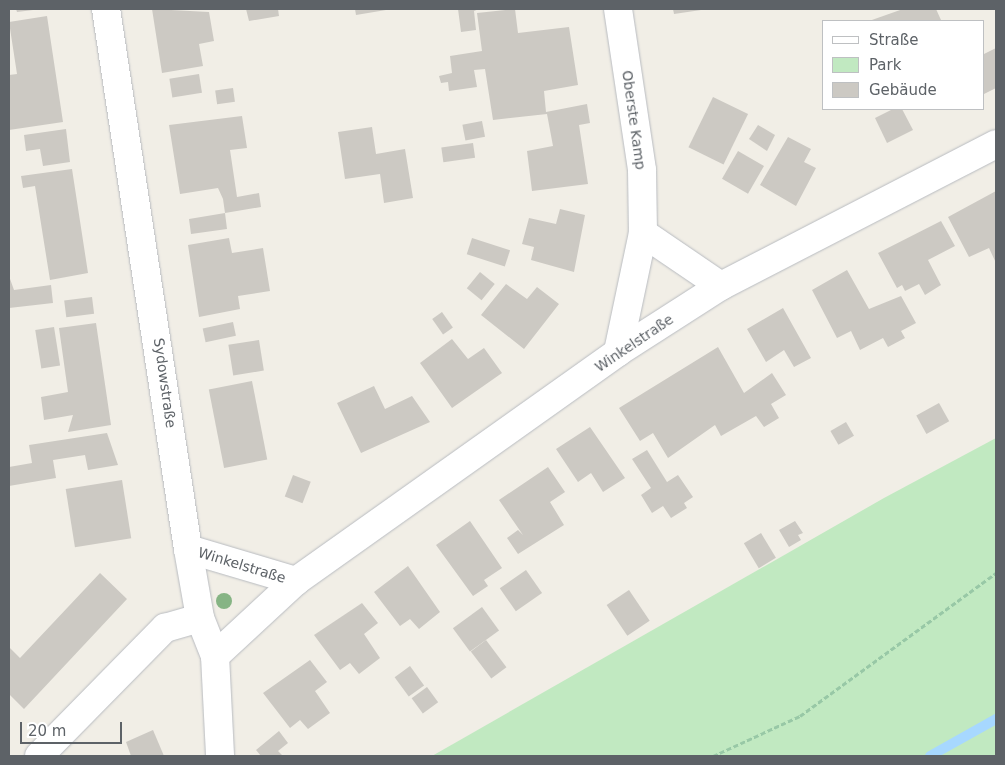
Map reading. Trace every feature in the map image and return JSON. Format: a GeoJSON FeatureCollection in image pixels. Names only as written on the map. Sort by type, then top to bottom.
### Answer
{"type":"FeatureCollection","features":[{"type":"Feature","properties":{"kind":"street","name":"Sydowstraße"},"geometry":{"type":"LineString","coordinates":[[106,9],[188,549],[200,618],[215,656],[220,756]]}},
{"type":"Feature","properties":{"kind":"street","name":"Oberste Kamp"},"geometry":{"type":"LineString","coordinates":[[618,9],[642,170],[643,233],[618,352]]}},
{"type":"Feature","properties":{"kind":"street","name":"Winkelstraße"},"geometry":{"type":"LineString","coordinates":[[215,656],[296,581],[618,352],[721,286],[996,144]]}},
{"type":"Feature","properties":{"kind":"street"},"geometry":{"type":"LineString","coordinates":[[643,233],[721,286]]}},
{"type":"Feature","properties":{"kind":"street","name":"Winkelstraße"},"geometry":{"type":"LineString","coordinates":[[188,549],[296,581]]}},
{"type":"Feature","properties":{"kind":"street"},"geometry":{"type":"LineString","coordinates":[[40,756],[165,628],[200,618]]}},
{"type":"Feature","properties":{"kind":"path"},"geometry":{"type":"LineString","coordinates":[[713,756],[800,716],[996,573]]}},
{"type":"Feature","properties":{"kind":"green space"},"geometry":{"type":"Polygon","coordinates":[[[996,438],[996,756],[432,756],[884,498],[996,438]]]}},
{"type":"Feature","properties":{"kind":"building"},"geometry":{"type":"Polygon","coordinates":[[[16,9],[33,9],[33,10],[17,12],[16,9]]]}},
{"type":"Feature","properties":{"kind":"building"},"geometry":{"type":"Polygon","coordinates":[[[152,9],[209,12],[214,41],[199,44],[203,66],[162,73],[152,9]]]}},
{"type":"Feature","properties":{"kind":"building"},"geometry":{"type":"Polygon","coordinates":[[[246,9],[278,9],[279,16],[249,21],[246,9]]]}},
{"type":"Feature","properties":{"kind":"building"},"geometry":{"type":"Polygon","coordinates":[[[355,9],[386,9],[386,10],[356,15],[355,9]]]}},
{"type":"Feature","properties":{"kind":"building"},"geometry":{"type":"Polygon","coordinates":[[[458,9],[479,9],[474,11],[476,30],[461,32],[458,9]]]}},
{"type":"Feature","properties":{"kind":"building"},"geometry":{"type":"Polygon","coordinates":[[[515,9],[518,33],[569,27],[578,85],[544,91],[546,112],[587,104],[590,123],[579,125],[588,184],[532,191],[527,151],[553,146],[547,114],[493,120],[485,69],[474,70],[477,87],[449,91],[448,82],[441,83],[439,76],[452,73],[450,56],[482,51],[477,13],[515,9]]]}},
{"type":"Feature","properties":{"kind":"building"},"geometry":{"type":"Polygon","coordinates":[[[673,9],[701,9],[701,10],[674,14],[673,9]]]}},
{"type":"Feature","properties":{"kind":"building"},"geometry":{"type":"Polygon","coordinates":[[[903,9],[936,9],[941,20],[872,20],[903,9]]]}},
{"type":"Feature","properties":{"kind":"building"},"geometry":{"type":"Polygon","coordinates":[[[47,16],[63,122],[9,130],[9,75],[17,74],[9,22],[47,16]]]}},
{"type":"Feature","properties":{"kind":"building"},"geometry":{"type":"Polygon","coordinates":[[[996,48],[996,88],[985,94],[985,54],[996,48]]]}},
{"type":"Feature","properties":{"kind":"building"},"geometry":{"type":"Polygon","coordinates":[[[199,74],[202,93],[172,97],[169,79],[199,74]]]}},
{"type":"Feature","properties":{"kind":"building"},"geometry":{"type":"Polygon","coordinates":[[[233,88],[235,102],[217,104],[215,91],[233,88]]]}},
{"type":"Feature","properties":{"kind":"building"},"geometry":{"type":"Polygon","coordinates":[[[713,97],[748,114],[724,164],[688,147],[713,97]]]}},
{"type":"Feature","properties":{"kind":"building"},"geometry":{"type":"Polygon","coordinates":[[[891,110],[903,110],[913,130],[887,143],[875,118],[891,110]]]}},
{"type":"Feature","properties":{"kind":"building"},"geometry":{"type":"Polygon","coordinates":[[[242,116],[247,148],[230,150],[237,197],[259,193],[261,207],[225,213],[223,199],[218,188],[180,194],[169,125],[242,116]]]}},
{"type":"Feature","properties":{"kind":"building"},"geometry":{"type":"Polygon","coordinates":[[[482,121],[485,137],[465,141],[462,125],[482,121]]]}},
{"type":"Feature","properties":{"kind":"building"},"geometry":{"type":"Polygon","coordinates":[[[758,125],[775,135],[767,151],[749,139],[758,125]]]}},
{"type":"Feature","properties":{"kind":"building"},"geometry":{"type":"Polygon","coordinates":[[[372,127],[376,154],[405,149],[413,198],[384,203],[380,174],[345,179],[338,132],[372,127]]]}},
{"type":"Feature","properties":{"kind":"building"},"geometry":{"type":"Polygon","coordinates":[[[66,129],[70,162],[43,166],[40,149],[26,151],[24,135],[66,129]]]}},
{"type":"Feature","properties":{"kind":"building"},"geometry":{"type":"Polygon","coordinates":[[[788,137],[811,149],[804,162],[816,168],[796,206],[760,185],[788,137]]]}},
{"type":"Feature","properties":{"kind":"building"},"geometry":{"type":"Polygon","coordinates":[[[473,143],[475,158],[443,162],[441,147],[473,143]]]}},
{"type":"Feature","properties":{"kind":"building"},"geometry":{"type":"Polygon","coordinates":[[[738,151],[764,166],[748,194],[722,179],[738,151]]]}},
{"type":"Feature","properties":{"kind":"building"},"geometry":{"type":"Polygon","coordinates":[[[72,169],[88,273],[50,280],[35,186],[23,188],[21,176],[72,169]]]}},
{"type":"Feature","properties":{"kind":"building"},"geometry":{"type":"Polygon","coordinates":[[[996,191],[996,263],[989,248],[969,257],[948,217],[996,191]]]}},
{"type":"Feature","properties":{"kind":"building"},"geometry":{"type":"Polygon","coordinates":[[[560,209],[585,215],[574,272],[531,260],[534,247],[522,244],[529,218],[556,224],[560,209]]]}},
{"type":"Feature","properties":{"kind":"building"},"geometry":{"type":"Polygon","coordinates":[[[225,213],[227,229],[191,234],[189,219],[225,213]]]}},
{"type":"Feature","properties":{"kind":"building"},"geometry":{"type":"Polygon","coordinates":[[[941,221],[955,246],[928,260],[941,285],[925,295],[919,284],[905,291],[902,285],[897,288],[878,253],[941,221]]]}},
{"type":"Feature","properties":{"kind":"building"},"geometry":{"type":"Polygon","coordinates":[[[229,238],[232,253],[263,248],[270,291],[238,296],[240,309],[199,317],[188,245],[229,238]]]}},
{"type":"Feature","properties":{"kind":"building"},"geometry":{"type":"Polygon","coordinates":[[[472,238],[510,250],[505,267],[467,254],[472,238]]]}},
{"type":"Feature","properties":{"kind":"building"},"geometry":{"type":"Polygon","coordinates":[[[847,270],[869,309],[901,296],[916,323],[901,331],[905,338],[888,347],[883,338],[860,350],[851,331],[837,338],[812,290],[847,270]]]}},
{"type":"Feature","properties":{"kind":"building"},"geometry":{"type":"Polygon","coordinates":[[[480,272],[495,284],[482,300],[467,288],[480,272]]]}},
{"type":"Feature","properties":{"kind":"building"},"geometry":{"type":"Polygon","coordinates":[[[9,276],[14,290],[51,285],[53,303],[9,308],[9,276]]]}},
{"type":"Feature","properties":{"kind":"building"},"geometry":{"type":"Polygon","coordinates":[[[506,284],[527,299],[537,287],[559,304],[524,349],[481,315],[506,284]]]}},
{"type":"Feature","properties":{"kind":"building"},"geometry":{"type":"Polygon","coordinates":[[[92,297],[94,314],[66,317],[64,300],[92,297]]]}},
{"type":"Feature","properties":{"kind":"building"},"geometry":{"type":"Polygon","coordinates":[[[783,308],[811,358],[794,367],[784,350],[766,362],[747,329],[783,308]]]}},
{"type":"Feature","properties":{"kind":"building"},"geometry":{"type":"Polygon","coordinates":[[[442,312],[453,328],[443,334],[432,319],[442,312]]]}},
{"type":"Feature","properties":{"kind":"building"},"geometry":{"type":"Polygon","coordinates":[[[233,322],[236,336],[206,342],[203,328],[233,322]]]}},
{"type":"Feature","properties":{"kind":"building"},"geometry":{"type":"Polygon","coordinates":[[[96,323],[111,425],[68,432],[73,415],[44,420],[41,397],[68,392],[59,328],[96,323]]]}},
{"type":"Feature","properties":{"kind":"building"},"geometry":{"type":"Polygon","coordinates":[[[54,327],[60,366],[41,368],[35,330],[54,327]]]}},
{"type":"Feature","properties":{"kind":"building"},"geometry":{"type":"Polygon","coordinates":[[[452,339],[468,359],[484,348],[502,373],[452,408],[420,363],[452,339]]]}},
{"type":"Feature","properties":{"kind":"building"},"geometry":{"type":"Polygon","coordinates":[[[259,340],[264,371],[233,375],[228,345],[259,340]]]}},
{"type":"Feature","properties":{"kind":"building"},"geometry":{"type":"Polygon","coordinates":[[[718,347],[744,393],[772,373],[786,395],[771,404],[779,418],[764,427],[756,416],[721,436],[715,425],[668,458],[653,433],[640,441],[619,408],[718,347]]]}},
{"type":"Feature","properties":{"kind":"building"},"geometry":{"type":"Polygon","coordinates":[[[252,381],[267,460],[224,468],[209,389],[252,381]]]}},
{"type":"Feature","properties":{"kind":"building"},"geometry":{"type":"Polygon","coordinates":[[[374,386],[385,409],[412,396],[430,422],[361,453],[337,403],[374,386]]]}},
{"type":"Feature","properties":{"kind":"building"},"geometry":{"type":"Polygon","coordinates":[[[939,403],[949,421],[926,434],[916,416],[939,403]]]}},
{"type":"Feature","properties":{"kind":"building"},"geometry":{"type":"Polygon","coordinates":[[[846,422],[854,436],[838,445],[830,431],[846,422]]]}},
{"type":"Feature","properties":{"kind":"building"},"geometry":{"type":"Polygon","coordinates":[[[590,427],[625,478],[603,492],[591,473],[578,482],[556,449],[590,427]]]}},
{"type":"Feature","properties":{"kind":"building"},"geometry":{"type":"Polygon","coordinates":[[[107,433],[118,465],[88,470],[85,455],[53,460],[56,478],[9,486],[9,467],[32,463],[29,445],[107,433]]]}},
{"type":"Feature","properties":{"kind":"building"},"geometry":{"type":"Polygon","coordinates":[[[647,450],[667,482],[678,475],[693,497],[684,503],[687,508],[671,518],[663,506],[652,513],[641,495],[651,488],[632,459],[647,450]]]}},
{"type":"Feature","properties":{"kind":"building"},"geometry":{"type":"Polygon","coordinates":[[[548,467],[565,492],[550,502],[564,525],[518,554],[507,538],[518,530],[523,535],[499,500],[548,467]]]}},
{"type":"Feature","properties":{"kind":"building"},"geometry":{"type":"Polygon","coordinates":[[[293,475],[311,482],[302,503],[285,496],[293,475]]]}},
{"type":"Feature","properties":{"kind":"building"},"geometry":{"type":"Polygon","coordinates":[[[122,480],[131,538],[75,547],[66,489],[122,480]]]}},
{"type":"Feature","properties":{"kind":"building"},"geometry":{"type":"Polygon","coordinates":[[[470,521],[502,568],[484,580],[488,586],[473,596],[436,545],[470,521]]]}},
{"type":"Feature","properties":{"kind":"building"},"geometry":{"type":"Polygon","coordinates":[[[795,521],[803,533],[798,535],[801,540],[789,547],[779,530],[795,521]]]}},
{"type":"Feature","properties":{"kind":"building"},"geometry":{"type":"Polygon","coordinates":[[[761,533],[776,558],[759,568],[744,543],[761,533]]]}},
{"type":"Feature","properties":{"kind":"building"},"geometry":{"type":"Polygon","coordinates":[[[408,566],[440,612],[419,629],[410,619],[400,626],[374,592],[408,566]]]}},
{"type":"Feature","properties":{"kind":"building"},"geometry":{"type":"Polygon","coordinates":[[[526,570],[542,593],[516,611],[500,588],[526,570]]]}},
{"type":"Feature","properties":{"kind":"building"},"geometry":{"type":"Polygon","coordinates":[[[100,573],[127,599],[24,709],[9,694],[9,647],[20,658],[100,573]]]}},
{"type":"Feature","properties":{"kind":"building"},"geometry":{"type":"Polygon","coordinates":[[[629,590],[650,621],[627,636],[607,605],[629,590]]]}},
{"type":"Feature","properties":{"kind":"building"},"geometry":{"type":"Polygon","coordinates":[[[362,603],[378,623],[364,634],[380,658],[359,674],[350,663],[340,670],[314,635],[362,603]]]}},
{"type":"Feature","properties":{"kind":"building"},"geometry":{"type":"Polygon","coordinates":[[[482,607],[499,630],[470,652],[453,628],[482,607]]]}},
{"type":"Feature","properties":{"kind":"building"},"geometry":{"type":"Polygon","coordinates":[[[486,640],[506,667],[491,679],[471,651],[486,640]]]}},
{"type":"Feature","properties":{"kind":"building"},"geometry":{"type":"Polygon","coordinates":[[[310,660],[327,682],[315,691],[330,713],[308,729],[300,720],[290,728],[263,693],[310,660]]]}},
{"type":"Feature","properties":{"kind":"building"},"geometry":{"type":"Polygon","coordinates":[[[410,666],[424,685],[409,697],[395,677],[410,666]]]}},
{"type":"Feature","properties":{"kind":"building"},"geometry":{"type":"Polygon","coordinates":[[[427,687],[438,702],[423,714],[412,698],[427,687]]]}},
{"type":"Feature","properties":{"kind":"building"},"geometry":{"type":"Polygon","coordinates":[[[153,730],[164,756],[131,756],[126,742],[153,730]]]}},
{"type":"Feature","properties":{"kind":"building"},"geometry":{"type":"Polygon","coordinates":[[[279,731],[288,743],[278,751],[283,756],[261,756],[256,750],[279,731]]]}},
{"type":"Feature","properties":{"kind":"waterway"},"geometry":{"type":"LineString","coordinates":[[930,756],[996,719]]}}]}
